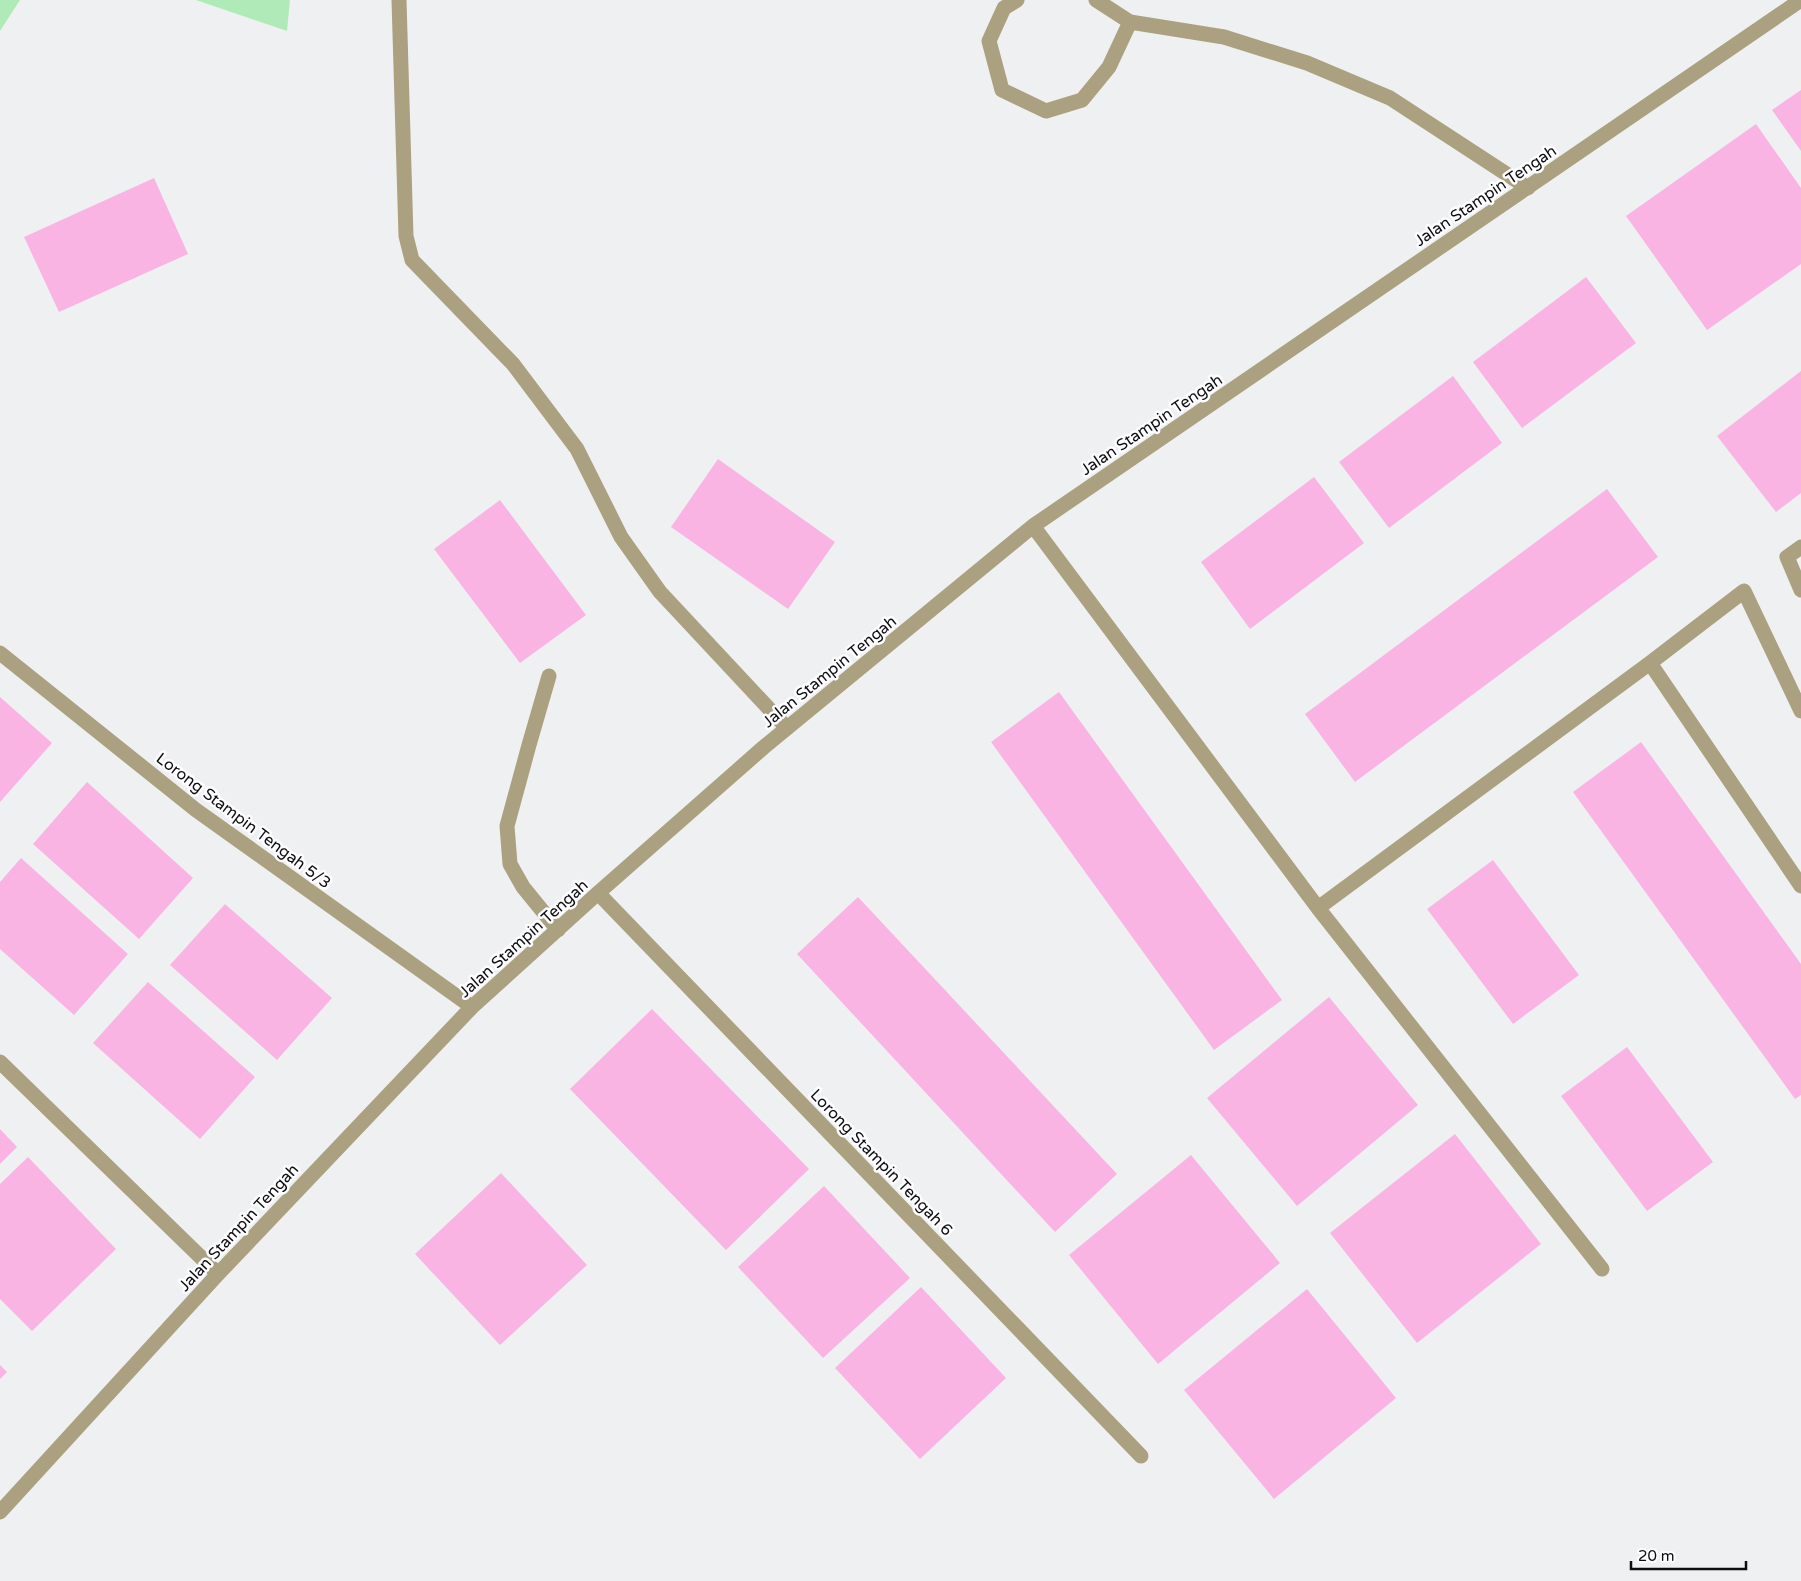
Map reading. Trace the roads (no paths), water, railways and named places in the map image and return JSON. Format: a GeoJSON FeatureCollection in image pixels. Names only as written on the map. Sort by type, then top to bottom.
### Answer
{"type":"FeatureCollection","features":[{"type":"Feature","properties":{"kind":"street"},"geometry":{"type":"LineString","coordinates":[[399,0],[406,236],[412,260],[513,364],[577,449],[621,537],[660,592],[787,728]]}},
{"type":"Feature","properties":{"kind":"street"},"geometry":{"type":"LineString","coordinates":[[1018,0],[1004,8],[989,41],[1002,90],[1046,111],[1082,100],[1109,67],[1130,22]]}},
{"type":"Feature","properties":{"kind":"street"},"geometry":{"type":"LineString","coordinates":[[1096,0],[1130,22],[1224,37],[1307,63],[1390,98],[1528,188]]}},
{"type":"Feature","properties":{"kind":"street","name":"Jalan Stampin Tengah"},"geometry":{"type":"LineString","coordinates":[[0,1512],[218,1274],[472,1007],[598,893],[787,728],[1033,526],[1801,0]]}},
{"type":"Feature","properties":{"kind":"street"},"geometry":{"type":"LineString","coordinates":[[1033,526],[1318,908],[1602,1269]]}},
{"type":"Feature","properties":{"kind":"street"},"geometry":{"type":"LineString","coordinates":[[1801,547],[1787,557],[1801,590]]}},
{"type":"Feature","properties":{"kind":"street"},"geometry":{"type":"LineString","coordinates":[[1318,908],[1744,591],[1801,711]]}},
{"type":"Feature","properties":{"kind":"street","name":"Lorong Stampin Tengah 5/3"},"geometry":{"type":"LineString","coordinates":[[0,653],[196,810],[472,1007]]}},
{"type":"Feature","properties":{"kind":"street"},"geometry":{"type":"LineString","coordinates":[[1650,662],[1801,886]]}},
{"type":"Feature","properties":{"kind":"street"},"geometry":{"type":"LineString","coordinates":[[549,676],[528,745],[508,826],[510,864],[523,887],[558,930]]}},
{"type":"Feature","properties":{"kind":"street","name":"Lorong Stampin Tengah 6"},"geometry":{"type":"LineString","coordinates":[[598,893],[1141,1456]]}},
{"type":"Feature","properties":{"kind":"street"},"geometry":{"type":"LineString","coordinates":[[0,1062],[218,1274]]}}]}
